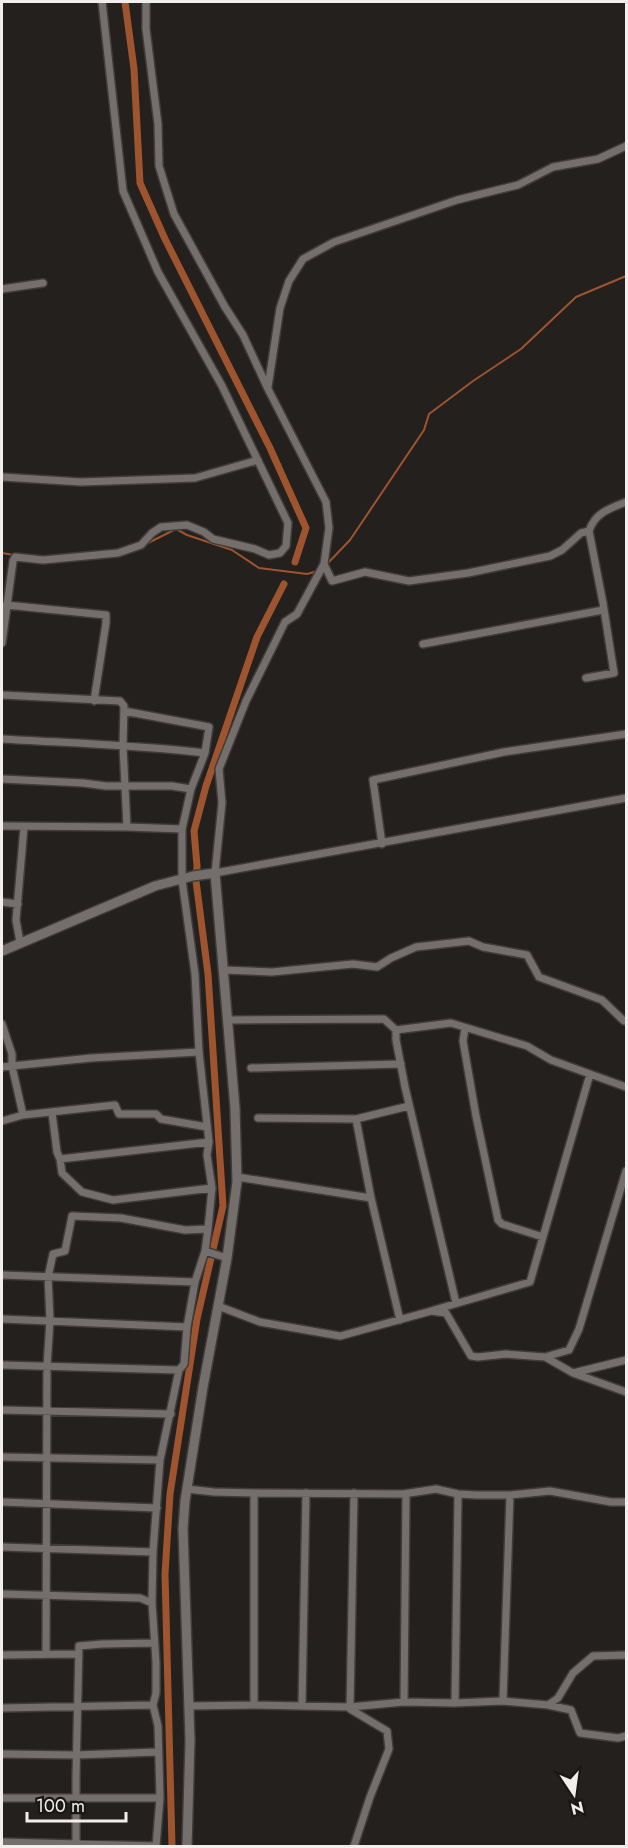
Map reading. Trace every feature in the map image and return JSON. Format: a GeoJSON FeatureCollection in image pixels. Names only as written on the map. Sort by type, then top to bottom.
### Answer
{"type":"FeatureCollection","features":[{"type":"Feature","properties":{"kind":"street"},"geometry":{"type":"LineString","coordinates":[[2,644],[5,596],[12,561],[15,557],[43,560],[118,553],[141,545],[161,527],[188,525],[213,539],[255,549],[269,555],[280,553],[286,546],[288,523],[222,386],[158,272],[123,191],[102,2]]}},
{"type":"Feature","properties":{"kind":"street"},"geometry":{"type":"LineString","coordinates":[[146,2],[146,29],[158,124],[159,166],[174,214],[243,335],[326,502],[329,528],[324,564],[297,614],[285,622],[246,701],[219,769],[222,803],[212,874],[224,970],[235,1108],[237,1177],[227,1258],[187,1490],[183,1529],[190,1740],[187,1846]]}},
{"type":"Feature","properties":{"kind":"street"},"geometry":{"type":"LineString","coordinates":[[268,389],[280,308],[289,281],[303,259],[334,242],[457,200],[518,184],[553,167],[598,159],[627,146]]}},
{"type":"Feature","properties":{"kind":"street"},"geometry":{"type":"LineString","coordinates":[[2,289],[43,283]]}},
{"type":"Feature","properties":{"kind":"street"},"geometry":{"type":"LineString","coordinates":[[2,477],[81,482],[195,478],[258,460]]}},
{"type":"Feature","properties":{"kind":"street"},"geometry":{"type":"LineString","coordinates":[[586,678],[614,673],[589,531],[592,522],[611,507],[627,502]]}},
{"type":"Feature","properties":{"kind":"street"},"geometry":{"type":"LineString","coordinates":[[324,564],[332,581],[365,572],[408,581],[468,573],[550,556],[562,550],[581,533],[589,531]]}},
{"type":"Feature","properties":{"kind":"street"},"geometry":{"type":"LineString","coordinates":[[6,605],[106,615],[94,700]]}},
{"type":"Feature","properties":{"kind":"street"},"geometry":{"type":"LineString","coordinates":[[423,644],[603,610]]}},
{"type":"Feature","properties":{"kind":"street"},"geometry":{"type":"LineString","coordinates":[[2,695],[120,701],[124,706],[123,746],[127,827]]}},
{"type":"Feature","properties":{"kind":"street"},"geometry":{"type":"LineString","coordinates":[[2,1842],[156,1846],[160,1798],[158,1726],[153,1705],[156,1693],[156,1662],[152,1603],[153,1552],[160,1460],[179,1370],[183,1364],[195,1281],[205,1251],[212,1188],[207,1155],[209,1142],[195,974],[182,880],[182,829],[191,789],[205,753],[209,727],[124,711]]}},
{"type":"Feature","properties":{"kind":"street"},"geometry":{"type":"LineString","coordinates":[[381,844],[374,780],[504,752],[627,734]]}},
{"type":"Feature","properties":{"kind":"street"},"geometry":{"type":"LineString","coordinates":[[2,739],[146,746],[205,753]]}},
{"type":"Feature","properties":{"kind":"street"},"geometry":{"type":"LineString","coordinates":[[2,779],[106,786],[172,786],[191,789]]}},
{"type":"Feature","properties":{"kind":"street"},"geometry":{"type":"LineString","coordinates":[[2,951],[155,886],[193,876],[627,798]]}},
{"type":"Feature","properties":{"kind":"street"},"geometry":{"type":"LineString","coordinates":[[2,826],[182,829]]}},
{"type":"Feature","properties":{"kind":"street"},"geometry":{"type":"LineString","coordinates":[[20,942],[16,920],[24,827]]}},
{"type":"Feature","properties":{"kind":"street"},"geometry":{"type":"LineString","coordinates":[[2,902],[18,904]]}},
{"type":"Feature","properties":{"kind":"street"},"geometry":{"type":"LineString","coordinates":[[224,970],[272,972],[353,964],[377,967],[416,947],[469,941],[483,947],[527,955],[539,976],[602,1000],[627,1022]]}},
{"type":"Feature","properties":{"kind":"street"},"geometry":{"type":"LineString","coordinates":[[228,1020],[384,1019],[396,1030],[409,1106],[456,1304]]}},
{"type":"Feature","properties":{"kind":"street"},"geometry":{"type":"LineString","coordinates":[[396,1030],[451,1023],[527,1046],[551,1060],[627,1088]]}},
{"type":"Feature","properties":{"kind":"street"},"geometry":{"type":"LineString","coordinates":[[2,1024],[12,1054],[12,1066],[23,1115]]}},
{"type":"Feature","properties":{"kind":"street"},"geometry":{"type":"LineString","coordinates":[[465,1028],[463,1041],[498,1220],[502,1224],[543,1237]]}},
{"type":"Feature","properties":{"kind":"street"},"geometry":{"type":"LineString","coordinates":[[2,1067],[91,1058],[200,1052]]}},
{"type":"Feature","properties":{"kind":"street"},"geometry":{"type":"LineString","coordinates":[[251,1068],[401,1064]]}},
{"type":"Feature","properties":{"kind":"street"},"geometry":{"type":"LineString","coordinates":[[218,1306],[260,1322],[340,1336],[530,1282],[591,1074]]}},
{"type":"Feature","properties":{"kind":"street"},"geometry":{"type":"LineString","coordinates":[[2,1121],[23,1115],[115,1105],[119,1114],[156,1114],[161,1119],[207,1127]]}},
{"type":"Feature","properties":{"kind":"street"},"geometry":{"type":"LineString","coordinates":[[258,1118],[356,1119],[409,1106]]}},
{"type":"Feature","properties":{"kind":"street"},"geometry":{"type":"LineString","coordinates":[[51,1113],[62,1173],[82,1192],[114,1200],[212,1188]]}},
{"type":"Feature","properties":{"kind":"street"},"geometry":{"type":"LineString","coordinates":[[356,1119],[371,1198],[400,1320]]}},
{"type":"Feature","properties":{"kind":"street"},"geometry":{"type":"LineString","coordinates":[[60,1159],[209,1142]]}},
{"type":"Feature","properties":{"kind":"street"},"geometry":{"type":"LineString","coordinates":[[431,1311],[446,1313],[471,1356],[506,1354],[545,1357],[569,1350],[579,1329],[627,1171]]}},
{"type":"Feature","properties":{"kind":"street"},"geometry":{"type":"LineString","coordinates":[[237,1177],[371,1198]]}},
{"type":"Feature","properties":{"kind":"street"},"geometry":{"type":"LineString","coordinates":[[46,1654],[47,1366],[50,1320],[48,1277],[53,1254],[65,1251],[72,1216],[121,1218],[185,1230],[208,1228]]}},
{"type":"Feature","properties":{"kind":"street"},"geometry":{"type":"LineString","coordinates":[[205,1251],[227,1258]]}},
{"type":"Feature","properties":{"kind":"street"},"geometry":{"type":"LineString","coordinates":[[2,1275],[195,1281]]}},
{"type":"Feature","properties":{"kind":"street"},"geometry":{"type":"LineString","coordinates":[[2,1319],[188,1327]]}},
{"type":"Feature","properties":{"kind":"street"},"geometry":{"type":"LineString","coordinates":[[545,1357],[573,1372],[627,1392]]}},
{"type":"Feature","properties":{"kind":"street"},"geometry":{"type":"LineString","coordinates":[[573,1372],[627,1360]]}},
{"type":"Feature","properties":{"kind":"street"},"geometry":{"type":"LineString","coordinates":[[2,1365],[179,1370]]}},
{"type":"Feature","properties":{"kind":"street"},"geometry":{"type":"LineString","coordinates":[[2,1410],[171,1414]]}},
{"type":"Feature","properties":{"kind":"street"},"geometry":{"type":"LineString","coordinates":[[2,1457],[160,1460]]}},
{"type":"Feature","properties":{"kind":"street"},"geometry":{"type":"LineString","coordinates":[[187,1490],[406,1494],[436,1489],[458,1494],[510,1495],[550,1491],[611,1502],[627,1502]]}},
{"type":"Feature","properties":{"kind":"street"},"geometry":{"type":"LineString","coordinates":[[302,1705],[306,1492]]}},
{"type":"Feature","properties":{"kind":"street"},"geometry":{"type":"LineString","coordinates":[[254,1493],[254,1705]]}},
{"type":"Feature","properties":{"kind":"street"},"geometry":{"type":"LineString","coordinates":[[354,1493],[350,1709],[387,1731],[389,1749],[354,1846]]}},
{"type":"Feature","properties":{"kind":"street"},"geometry":{"type":"LineString","coordinates":[[404,1702],[406,1494]]}},
{"type":"Feature","properties":{"kind":"street"},"geometry":{"type":"LineString","coordinates":[[455,1703],[458,1494]]}},
{"type":"Feature","properties":{"kind":"street"},"geometry":{"type":"LineString","coordinates":[[503,1701],[510,1495]]}},
{"type":"Feature","properties":{"kind":"street"},"geometry":{"type":"LineString","coordinates":[[2,1502],[157,1508]]}},
{"type":"Feature","properties":{"kind":"street"},"geometry":{"type":"LineString","coordinates":[[2,1547],[153,1552]]}},
{"type":"Feature","properties":{"kind":"street"},"geometry":{"type":"LineString","coordinates":[[2,1594],[140,1598],[152,1603]]}},
{"type":"Feature","properties":{"kind":"street"},"geometry":{"type":"LineString","coordinates":[[76,1845],[79,1646],[154,1643]]}},
{"type":"Feature","properties":{"kind":"street"},"geometry":{"type":"LineString","coordinates":[[2,1655],[78,1654]]}},
{"type":"Feature","properties":{"kind":"street"},"geometry":{"type":"LineString","coordinates":[[548,1705],[558,1698],[573,1673],[593,1656],[627,1655]]}},
{"type":"Feature","properties":{"kind":"street"},"geometry":{"type":"LineString","coordinates":[[189,1706],[350,1707],[404,1702],[503,1701],[548,1705],[571,1710],[580,1733],[618,1738],[627,1736]]}},
{"type":"Feature","properties":{"kind":"street"},"geometry":{"type":"LineString","coordinates":[[2,1708],[153,1705]]}},
{"type":"Feature","properties":{"kind":"street"},"geometry":{"type":"LineString","coordinates":[[2,1754],[76,1755],[158,1752]]}},
{"type":"Feature","properties":{"kind":"street"},"geometry":{"type":"LineString","coordinates":[[2,1798],[160,1798]]}},
{"type":"Feature","properties":{"kind":"waterway"},"geometry":{"type":"LineString","coordinates":[[125,2],[134,69],[140,183],[165,239],[270,448],[306,528],[295,562]]}},
{"type":"Feature","properties":{"kind":"waterway"},"geometry":{"type":"LineString","coordinates":[[327,564],[350,540],[424,430],[429,414],[521,349],[576,297],[626,276]]}},
{"type":"Feature","properties":{"kind":"waterway"},"geometry":{"type":"LineString","coordinates":[[146,544],[176,529],[232,550],[259,568],[307,574],[318,571]]}},
{"type":"Feature","properties":{"kind":"waterway"},"geometry":{"type":"LineString","coordinates":[[2,553],[14,555]]}},
{"type":"Feature","properties":{"kind":"waterway"},"geometry":{"type":"LineString","coordinates":[[172,1846],[165,1574],[170,1494],[197,1319],[223,1206],[208,974],[196,881],[194,831],[206,786],[257,637],[284,584]]}}]}
